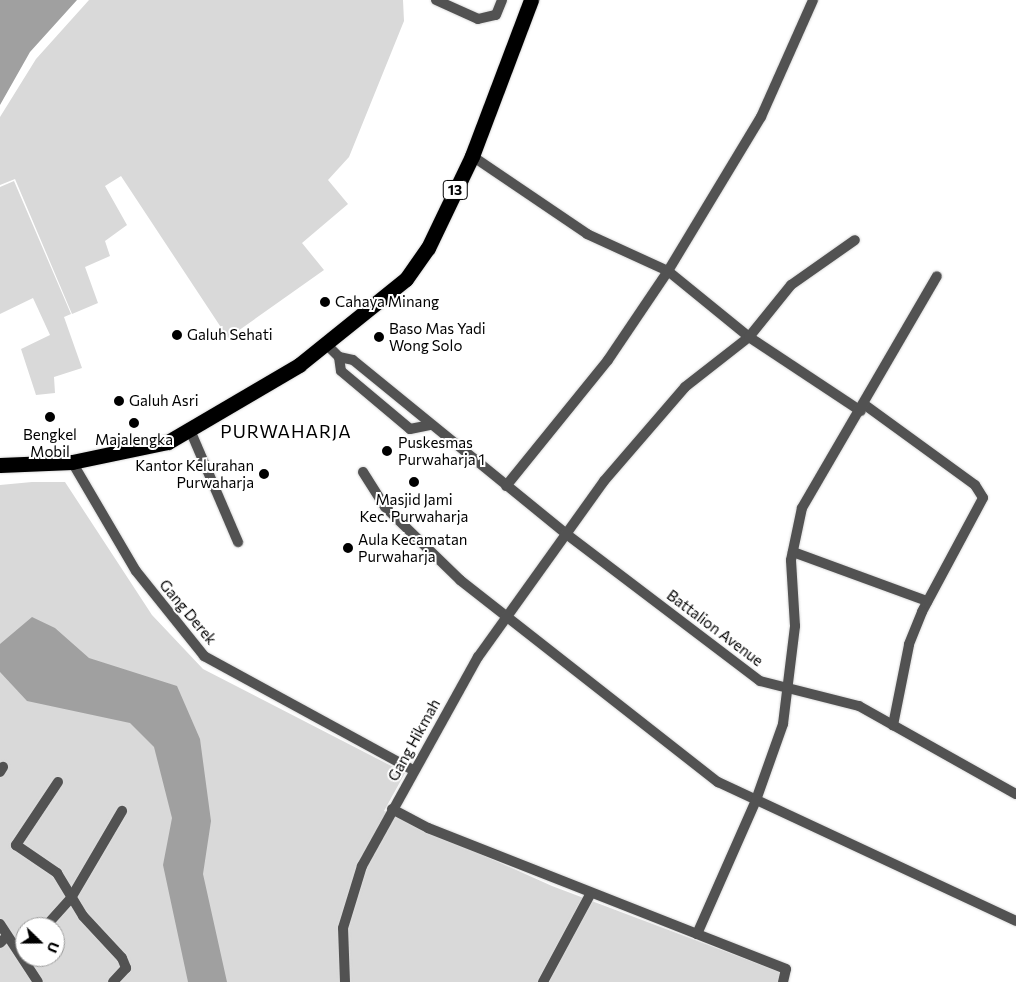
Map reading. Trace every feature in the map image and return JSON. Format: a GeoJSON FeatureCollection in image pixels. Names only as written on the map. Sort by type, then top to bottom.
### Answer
{"type":"FeatureCollection","features":[{"type":"Feature","properties":{"kind":"highway","name":"13"},"geometry":{"type":"LineString","coordinates":[[0,465],[72,462],[148,449],[190,430],[327,345],[417,266],[472,156],[531,0]]}},
{"type":"Feature","properties":{"kind":"street"},"geometry":{"type":"LineString","coordinates":[[436,0],[452,3],[489,18],[496,15],[502,0]]}},
{"type":"Feature","properties":{"kind":"street"},"geometry":{"type":"LineString","coordinates":[[506,486],[608,360],[668,271],[761,117],[813,0]]}},
{"type":"Feature","properties":{"kind":"street"},"geometry":{"type":"LineString","coordinates":[[472,156],[587,234],[668,271],[750,337],[863,408],[975,485],[983,498],[927,601],[909,645],[893,725]]}},
{"type":"Feature","properties":{"kind":"street","name":"Gang Hikmah"},"geometry":{"type":"LineString","coordinates":[[345,982],[342,928],[351,895],[413,770],[505,618],[565,533],[685,387],[750,337],[790,285],[855,240]]}},
{"type":"Feature","properties":{"kind":"street"},"geometry":{"type":"LineString","coordinates":[[697,934],[756,800],[777,746],[795,626],[793,552],[808,492],[863,408],[937,276]]}},
{"type":"Feature","properties":{"kind":"street","name":"Battalion Avenue"},"geometry":{"type":"LineString","coordinates":[[327,345],[339,357],[353,360],[565,533],[753,676],[786,690],[835,697],[893,725],[1016,794]]}},
{"type":"Feature","properties":{"kind":"street","name":"Battalion Avenue"},"geometry":{"type":"LineString","coordinates":[[339,357],[341,371],[410,429],[430,424]]}},
{"type":"Feature","properties":{"kind":"street"},"geometry":{"type":"LineString","coordinates":[[190,430],[238,542]]}},
{"type":"Feature","properties":{"kind":"street","name":"Gang Derek"},"geometry":{"type":"LineString","coordinates":[[72,462],[136,571],[204,656],[413,770]]}},
{"type":"Feature","properties":{"kind":"street"},"geometry":{"type":"LineString","coordinates":[[363,472],[385,507],[415,539],[505,618],[612,696],[686,760],[718,782],[1016,921]]}},
{"type":"Feature","properties":{"kind":"street"},"geometry":{"type":"LineString","coordinates":[[793,552],[927,601]]}},
{"type":"Feature","properties":{"kind":"street"},"geometry":{"type":"LineString","coordinates":[[58,782],[16,845],[56,873],[71,898],[126,964],[113,982]]}},
{"type":"Feature","properties":{"kind":"street"},"geometry":{"type":"LineString","coordinates":[[392,810],[591,893],[786,969],[783,982]]}},
{"type":"Feature","properties":{"kind":"street"},"geometry":{"type":"LineString","coordinates":[[54,917],[71,898],[122,811]]}},
{"type":"Feature","properties":{"kind":"street"},"geometry":{"type":"LineString","coordinates":[[543,982],[591,893]]}},
{"type":"Feature","properties":{"kind":"street"},"geometry":{"type":"LineString","coordinates":[[0,924],[4,940]]}},
{"type":"Feature","properties":{"kind":"street"},"geometry":{"type":"LineString","coordinates":[[31,967],[38,982]]}},
{"type":"Feature","properties":{"kind":"shaded area"},"geometry":{"type":"Polygon","coordinates":[[[0,0],[77,0],[30,52],[0,105],[0,0]]]}},
{"type":"Feature","properties":{"kind":"shaded area"},"geometry":{"type":"Polygon","coordinates":[[[89,0],[403,0],[404,21],[349,157],[328,180],[348,204],[302,243],[324,270],[228,338],[121,176],[105,186],[127,225],[105,241],[110,256],[85,267],[98,303],[72,314],[15,179],[0,185],[0,117],[36,59],[89,0]]]}},
{"type":"Feature","properties":{"kind":"shaded area"},"geometry":{"type":"Polygon","coordinates":[[[14,181],[71,314],[64,317],[82,368],[54,377],[55,393],[36,395],[21,349],[50,335],[33,298],[0,314],[0,187],[14,181]]]}},
{"type":"Feature","properties":{"kind":"shaded area"},"geometry":{"type":"Polygon","coordinates":[[[32,482],[65,482],[152,615],[203,669],[405,773],[384,811],[552,886],[780,972],[778,982],[0,982],[0,485],[32,482]]]}},
{"type":"Feature","properties":{"kind":"shaded area"},"geometry":{"type":"Polygon","coordinates":[[[32,617],[55,628],[89,658],[177,686],[200,739],[211,821],[203,874],[227,982],[188,982],[163,865],[172,818],[154,747],[130,723],[27,701],[0,672],[0,644],[32,617]]]}},
{"type":"Feature","properties":{"kind":"place","name":"Cahaya Minang"},"geometry":{"type":"Point","coordinates":[325,302]}},
{"type":"Feature","properties":{"kind":"place","name":"Galuh Sehati"},"geometry":{"type":"Point","coordinates":[177,335]}},
{"type":"Feature","properties":{"kind":"place","name":"Baso Mas Yadi Wong Solo"},"geometry":{"type":"Point","coordinates":[379,337]}},
{"type":"Feature","properties":{"kind":"place","name":"Galuh Asri"},"geometry":{"type":"Point","coordinates":[119,401]}},
{"type":"Feature","properties":{"kind":"place","name":"Bengkel Mobil"},"geometry":{"type":"Point","coordinates":[50,417]}},
{"type":"Feature","properties":{"kind":"place","name":"Majalengka"},"geometry":{"type":"Point","coordinates":[134,423]}},
{"type":"Feature","properties":{"kind":"place","name":"Puskesmas Purwaharja 1"},"geometry":{"type":"Point","coordinates":[387,451]}},
{"type":"Feature","properties":{"kind":"place","name":"Kantor Kelurahan Purwaharja"},"geometry":{"type":"Point","coordinates":[264,474]}},
{"type":"Feature","properties":{"kind":"place","name":"Masjid Jami Kec. Purwaharja"},"geometry":{"type":"Point","coordinates":[414,482]}},
{"type":"Feature","properties":{"kind":"place","name":"Aula Kecamatan Purwaharja"},"geometry":{"type":"Point","coordinates":[348,548]}},
{"type":"Feature","properties":{"kind":"district","name":"PURWAHARJA"},"geometry":{"type":"Point","coordinates":[286,431]}}]}
